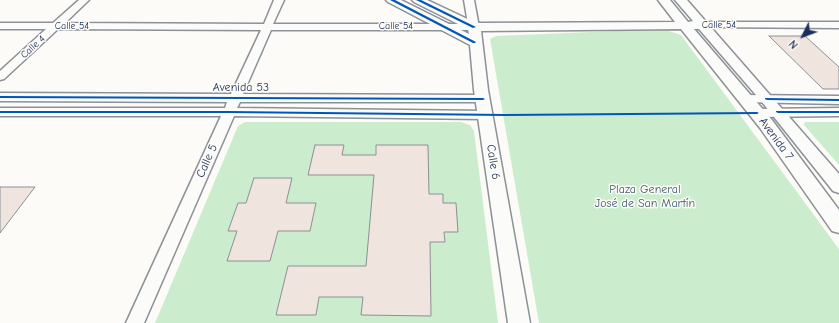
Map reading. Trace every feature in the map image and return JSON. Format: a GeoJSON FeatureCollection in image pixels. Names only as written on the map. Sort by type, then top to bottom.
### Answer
{"type":"FeatureCollection","features":[{"type":"Feature","properties":{"kind":"main road"},"geometry":{"type":"LineString","coordinates":[[392,0],[443,26],[474,34]]}},
{"type":"Feature","properties":{"kind":"main road"},"geometry":{"type":"LineString","coordinates":[[418,0],[474,34]]}},
{"type":"Feature","properties":{"kind":"main road","name":"Avenida 7"},"geometry":{"type":"LineString","coordinates":[[664,0],[757,113],[839,225]]}},
{"type":"Feature","properties":{"kind":"main road","name":"Avenida 7"},"geometry":{"type":"LineString","coordinates":[[681,0],[767,99],[839,186]]}},
{"type":"Feature","properties":{"kind":"main road","name":"Calle 54"},"geometry":{"type":"LineString","coordinates":[[474,34],[686,25],[703,26]]}},
{"type":"Feature","properties":{"kind":"main road","name":"Calle 6"},"geometry":{"type":"LineString","coordinates":[[474,34],[484,107],[519,323]]}},
{"type":"Feature","properties":{"kind":"street","name":"Calle 4"},"geometry":{"type":"LineString","coordinates":[[0,77],[84,0]]}},
{"type":"Feature","properties":{"kind":"street","name":"Calle 5"},"geometry":{"type":"LineString","coordinates":[[135,323],[279,0]]}},
{"type":"Feature","properties":{"kind":"street","name":"Calle 6"},"geometry":{"type":"LineString","coordinates":[[470,0],[474,34]]}},
{"type":"Feature","properties":{"kind":"street","name":"Calle 54"},"geometry":{"type":"LineString","coordinates":[[703,26],[839,25]]}},
{"type":"Feature","properties":{"kind":"street","name":"Calle 54"},"geometry":{"type":"LineString","coordinates":[[0,26],[443,26]]}},
{"type":"Feature","properties":{"kind":"street","name":"Avenida 53"},"geometry":{"type":"LineString","coordinates":[[0,97],[235,98],[484,107]]}},
{"type":"Feature","properties":{"kind":"street"},"geometry":{"type":"LineString","coordinates":[[745,99],[839,100]]}},
{"type":"Feature","properties":{"kind":"street","name":"Avenida 53"},"geometry":{"type":"LineString","coordinates":[[0,112],[229,112],[484,107]]}},
{"type":"Feature","properties":{"kind":"street"},"geometry":{"type":"LineString","coordinates":[[757,113],[839,112]]}},
{"type":"Feature","properties":{"kind":"green space","name":"Plaza General José de San Martín"},"geometry":{"type":"Polygon","coordinates":[[[663,29],[681,35],[839,249],[839,323],[539,323],[490,39],[496,36],[663,29]]]}},
{"type":"Feature","properties":{"kind":"green space"},"geometry":{"type":"Polygon","coordinates":[[[245,122],[461,122],[470,125],[474,131],[498,323],[155,323],[238,126],[245,122]]]}},
{"type":"Feature","properties":{"kind":"green space"},"geometry":{"type":"Polygon","coordinates":[[[805,122],[839,122],[839,165],[804,125],[805,122]]]}},
{"type":"Feature","properties":{"kind":"building"},"geometry":{"type":"Polygon","coordinates":[[[769,36],[805,36],[839,67],[839,89],[823,89],[769,36]]]}},
{"type":"Feature","properties":{"kind":"building"},"geometry":{"type":"Polygon","coordinates":[[[315,145],[344,145],[342,155],[376,155],[376,145],[428,145],[429,194],[443,194],[443,203],[456,203],[458,232],[444,232],[445,242],[430,242],[431,316],[361,315],[363,297],[319,297],[316,315],[276,315],[288,266],[366,266],[374,175],[308,175],[315,145]]]}},
{"type":"Feature","properties":{"kind":"building"},"geometry":{"type":"Polygon","coordinates":[[[254,178],[292,178],[286,203],[316,203],[310,231],[278,231],[270,261],[227,261],[237,231],[228,231],[238,203],[246,203],[254,178]]]}},
{"type":"Feature","properties":{"kind":"building"},"geometry":{"type":"Polygon","coordinates":[[[0,187],[35,187],[0,233],[0,187]]]}},
{"type":"Feature","properties":{"kind":"cycle path"},"geometry":{"type":"LineString","coordinates":[[392,0],[474,42]]}},
{"type":"Feature","properties":{"kind":"cycle path"},"geometry":{"type":"LineString","coordinates":[[418,0],[474,27]]}},
{"type":"Feature","properties":{"kind":"cycle path"},"geometry":{"type":"LineString","coordinates":[[0,97],[483,99]]}},
{"type":"Feature","properties":{"kind":"cycle path"},"geometry":{"type":"LineString","coordinates":[[767,99],[839,100]]}},
{"type":"Feature","properties":{"kind":"cycle path"},"geometry":{"type":"LineString","coordinates":[[0,112],[229,112],[505,115],[757,113]]}},
{"type":"Feature","properties":{"kind":"cycle path"},"geometry":{"type":"LineString","coordinates":[[778,112],[839,112]]}}]}
